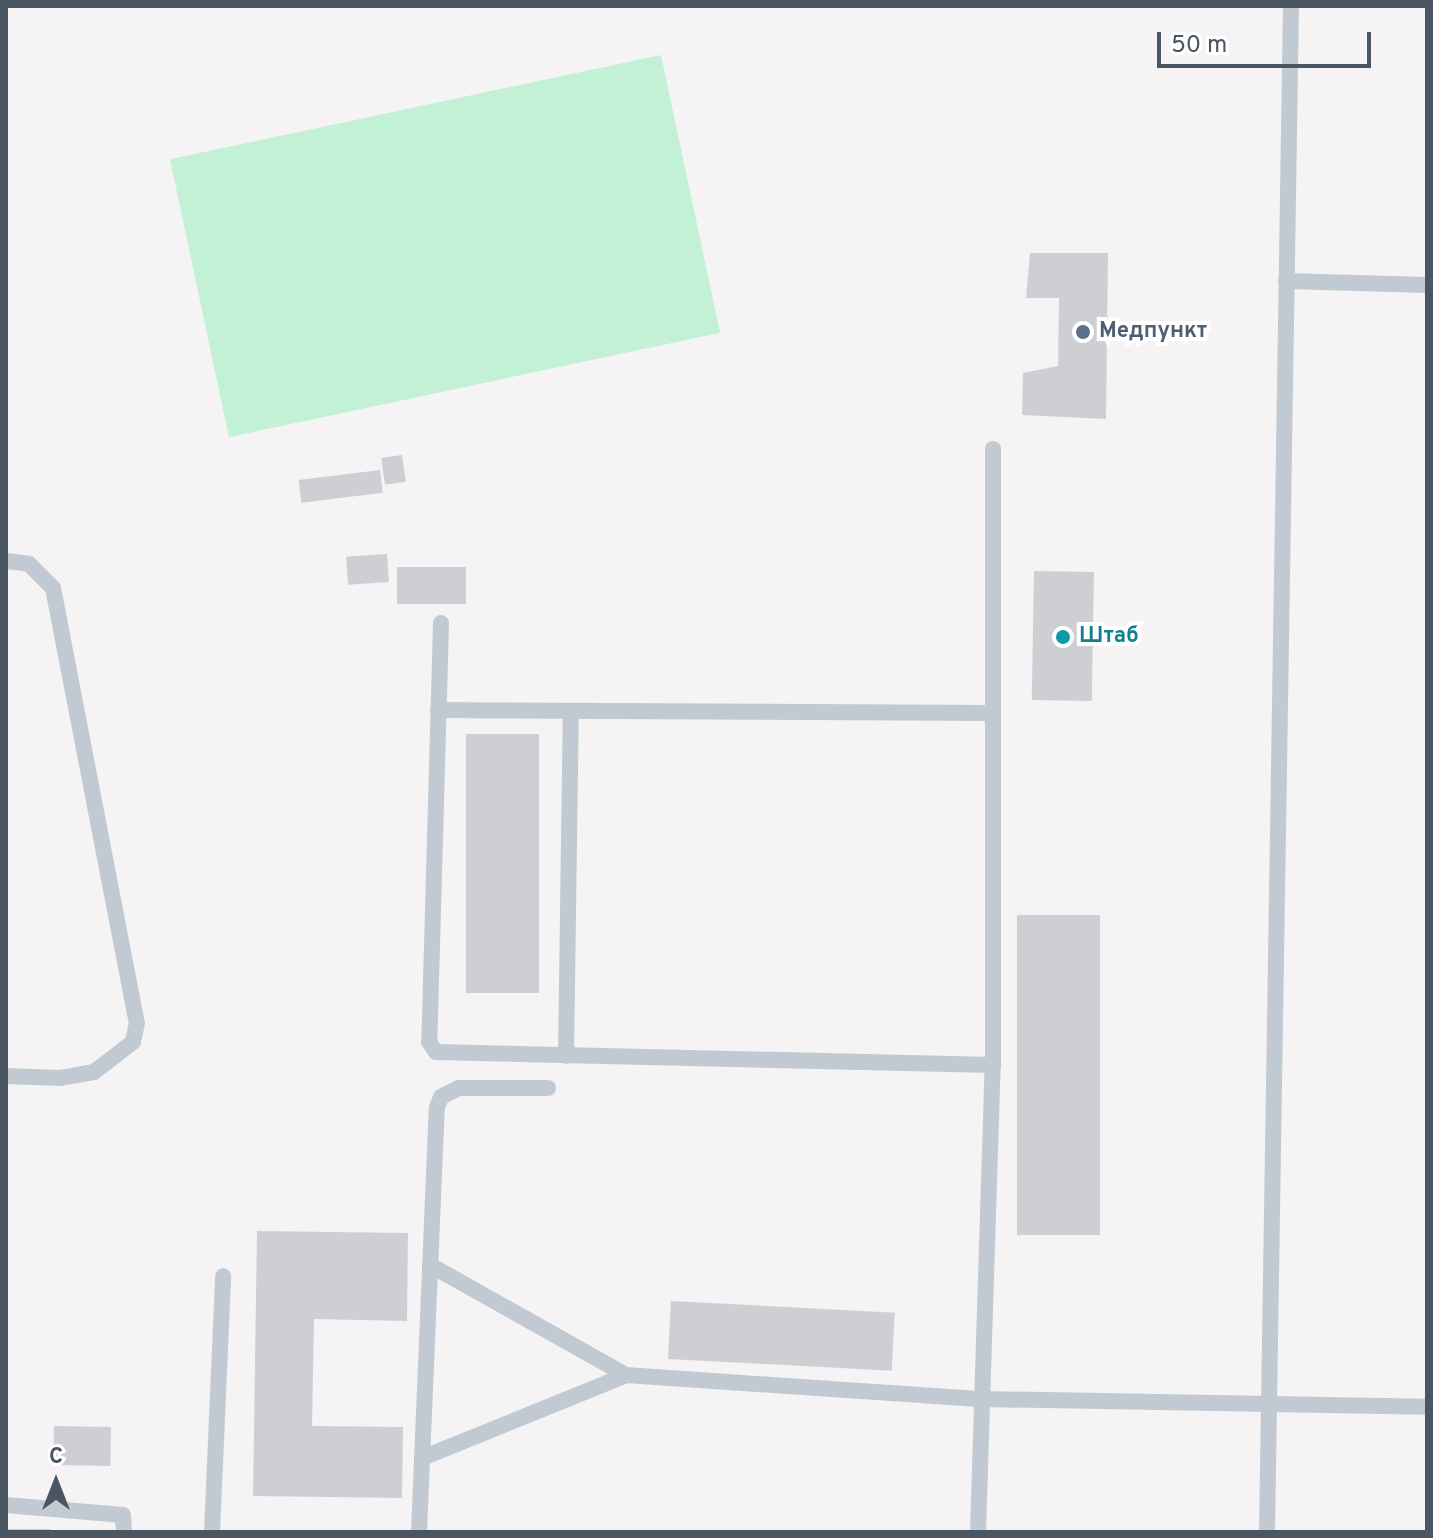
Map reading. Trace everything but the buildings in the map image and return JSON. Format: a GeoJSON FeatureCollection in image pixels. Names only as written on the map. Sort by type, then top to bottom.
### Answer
{"type":"FeatureCollection","features":[{"type":"Feature","properties":{"kind":"lane"},"geometry":{"type":"LineString","coordinates":[[1267,1532],[1291,6]]}},
{"type":"Feature","properties":{"kind":"lane"},"geometry":{"type":"LineString","coordinates":[[1286,281],[1427,285]]}},
{"type":"Feature","properties":{"kind":"lane"},"geometry":{"type":"LineString","coordinates":[[978,1532],[993,1065],[990,713],[993,449]]}},
{"type":"Feature","properties":{"kind":"lane"},"geometry":{"type":"LineString","coordinates":[[6,561],[29,564],[53,588],[137,1023],[133,1042],[94,1072],[60,1078],[6,1076]]}},
{"type":"Feature","properties":{"kind":"lane"},"geometry":{"type":"LineString","coordinates":[[441,623],[429,1042],[441,1053],[993,1065]]}},
{"type":"Feature","properties":{"kind":"lane"},"geometry":{"type":"LineString","coordinates":[[438,710],[990,713]]}},
{"type":"Feature","properties":{"kind":"lane"},"geometry":{"type":"LineString","coordinates":[[566,1056],[571,711]]}},
{"type":"Feature","properties":{"kind":"lane"},"geometry":{"type":"LineString","coordinates":[[419,1532],[430,1265],[441,1097],[459,1088],[548,1088]]}},
{"type":"Feature","properties":{"kind":"lane"},"geometry":{"type":"LineString","coordinates":[[430,1265],[626,1375],[982,1399],[1268,1408],[1427,1407]]}},
{"type":"Feature","properties":{"kind":"lane"},"geometry":{"type":"LineString","coordinates":[[212,1532],[223,1276]]}},
{"type":"Feature","properties":{"kind":"lane"},"geometry":{"type":"LineString","coordinates":[[422,1458],[626,1375]]}},
{"type":"Feature","properties":{"kind":"lane"},"geometry":{"type":"LineString","coordinates":[[6,1505],[123,1515],[124,1532]]}},
{"type":"Feature","properties":{"kind":"green space"},"geometry":{"type":"Polygon","coordinates":[[[661,55],[720,333],[229,437],[170,159],[661,55]]]}},
{"type":"Feature","properties":{"kind":"place","name":"Медпункт"},"geometry":{"type":"Point","coordinates":[1083,332]}},
{"type":"Feature","properties":{"kind":"place","name":"Штаб"},"geometry":{"type":"Point","coordinates":[1063,637]}}]}
